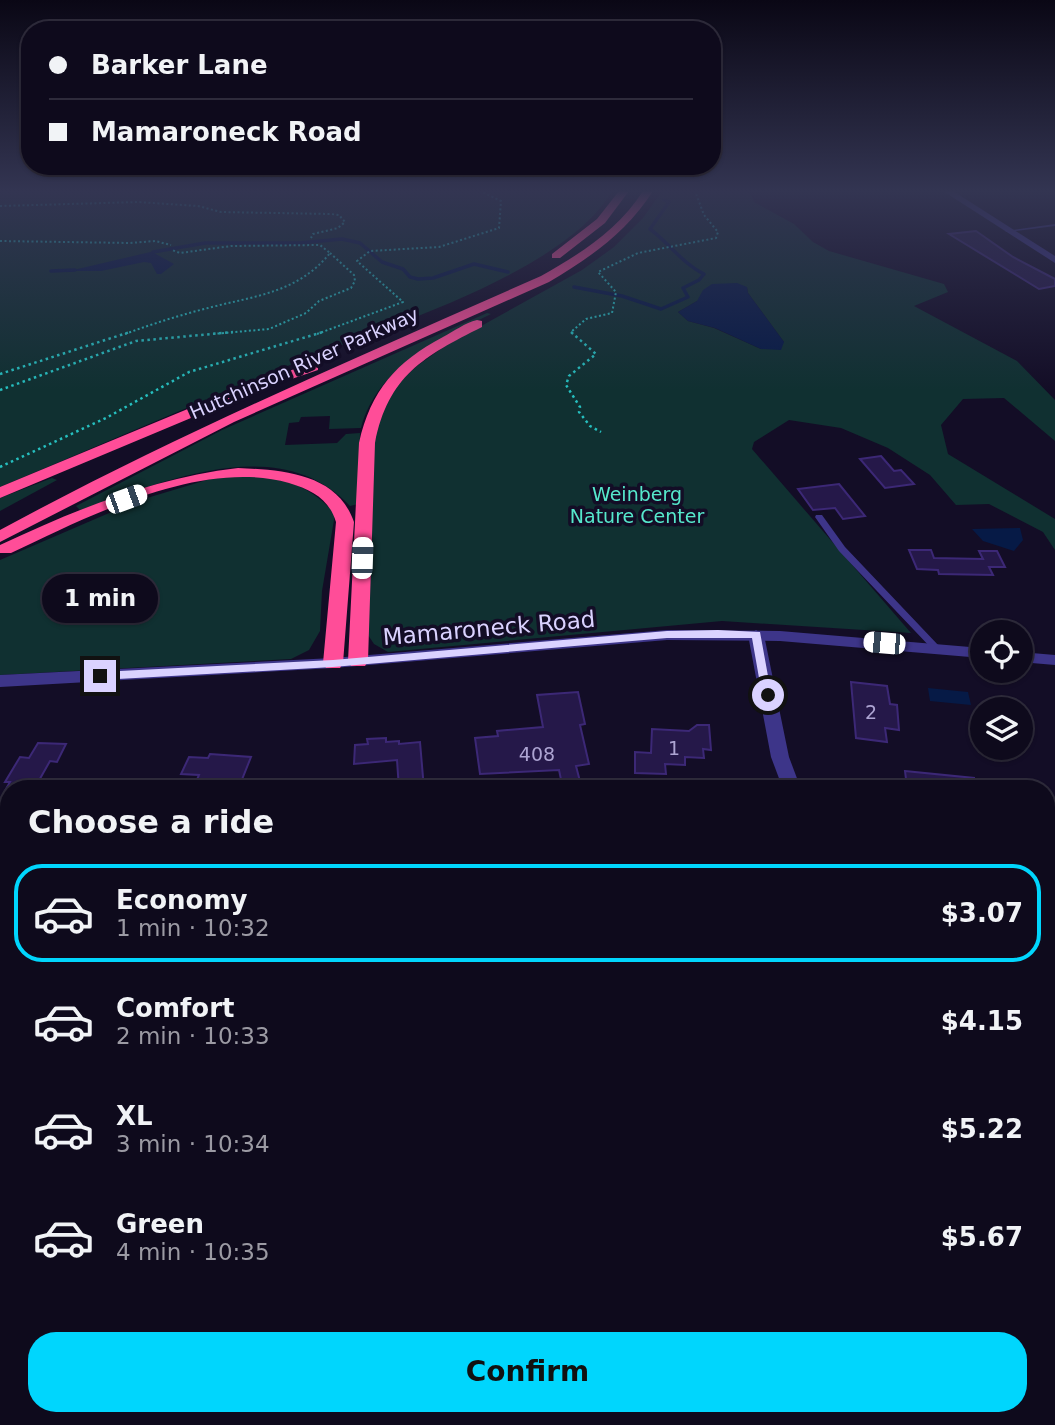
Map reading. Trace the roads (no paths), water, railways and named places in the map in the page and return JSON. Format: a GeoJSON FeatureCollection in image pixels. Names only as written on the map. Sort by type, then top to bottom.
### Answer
{"type":"FeatureCollection","features":[{"type":"Feature","properties":{"kind":"highway","name":"Hutchinson River Parkway"},"geometry":{"type":"LineString","coordinates":[[0,522],[144,445],[313,367],[468,301],[551,258]]}},
{"type":"Feature","properties":{"kind":"highway","name":"Hutchinson River Parkway"},"geometry":{"type":"LineString","coordinates":[[0,537],[95,485],[229,419],[518,292],[579,258]]}},
{"type":"Feature","properties":{"kind":"highway"},"geometry":{"type":"LineString","coordinates":[[358,661],[367,443],[371,415],[381,397],[393,380],[417,358],[562,278],[590,258]]}},
{"type":"Feature","properties":{"kind":"highway"},"geometry":{"type":"LineString","coordinates":[[0,493],[248,389],[313,367]]}},
{"type":"Feature","properties":{"kind":"highway"},"geometry":{"type":"LineString","coordinates":[[0,551],[92,512],[195,477],[237,471],[296,479],[329,495],[340,507],[345,522],[333,663]]}},
{"type":"Feature","properties":{"kind":"street","name":"Mamaroneck Road"},"geometry":{"type":"LineString","coordinates":[[0,681],[333,663],[667,635],[756,635],[970,652]]}},
{"type":"Feature","properties":{"kind":"street"},"geometry":{"type":"LineString","coordinates":[[756,635],[780,757],[789,780]]}},
{"type":"Feature","properties":{"kind":"street"},"geometry":{"type":"LineString","coordinates":[[1033,658],[1055,660]]}},
{"type":"Feature","properties":{"kind":"lane"},"geometry":{"type":"LineString","coordinates":[[819,517],[842,549],[936,648]]}},
{"type":"Feature","properties":{"kind":"water"},"geometry":{"type":"Polygon","coordinates":[[[127,258],[162,258],[174,264],[161,274],[157,274],[151,263],[144,262],[101,271],[69,271],[127,258]]]}},
{"type":"Feature","properties":{"kind":"water"},"geometry":{"type":"Polygon","coordinates":[[[737,283],[747,287],[748,293],[784,342],[781,350],[761,349],[715,328],[688,321],[678,312],[697,301],[703,290],[712,284],[737,283]]]}},
{"type":"Feature","properties":{"kind":"water"},"geometry":{"type":"Polygon","coordinates":[[[1020,528],[1023,540],[1014,551],[983,541],[972,529],[1020,528]]]}},
{"type":"Feature","properties":{"kind":"water"},"geometry":{"type":"Polygon","coordinates":[[[928,688],[968,692],[970,705],[930,701],[928,688]]]}},
{"type":"Feature","properties":{"kind":"waterway"},"geometry":{"type":"LineString","coordinates":[[377,258],[418,279],[433,278],[474,264],[508,272]]}},
{"type":"Feature","properties":{"kind":"waterway"},"geometry":{"type":"LineString","coordinates":[[574,287],[622,296],[661,309],[688,297],[683,288],[699,280],[704,274],[681,258]]}},
{"type":"Feature","properties":{"kind":"waterway"},"geometry":{"type":"LineString","coordinates":[[51,271],[75,270]]}},
{"type":"Feature","properties":{"kind":"park label","name":"Weinberg Nature Center"},"geometry":{"type":"Point","coordinates":[637,505]}}]}
